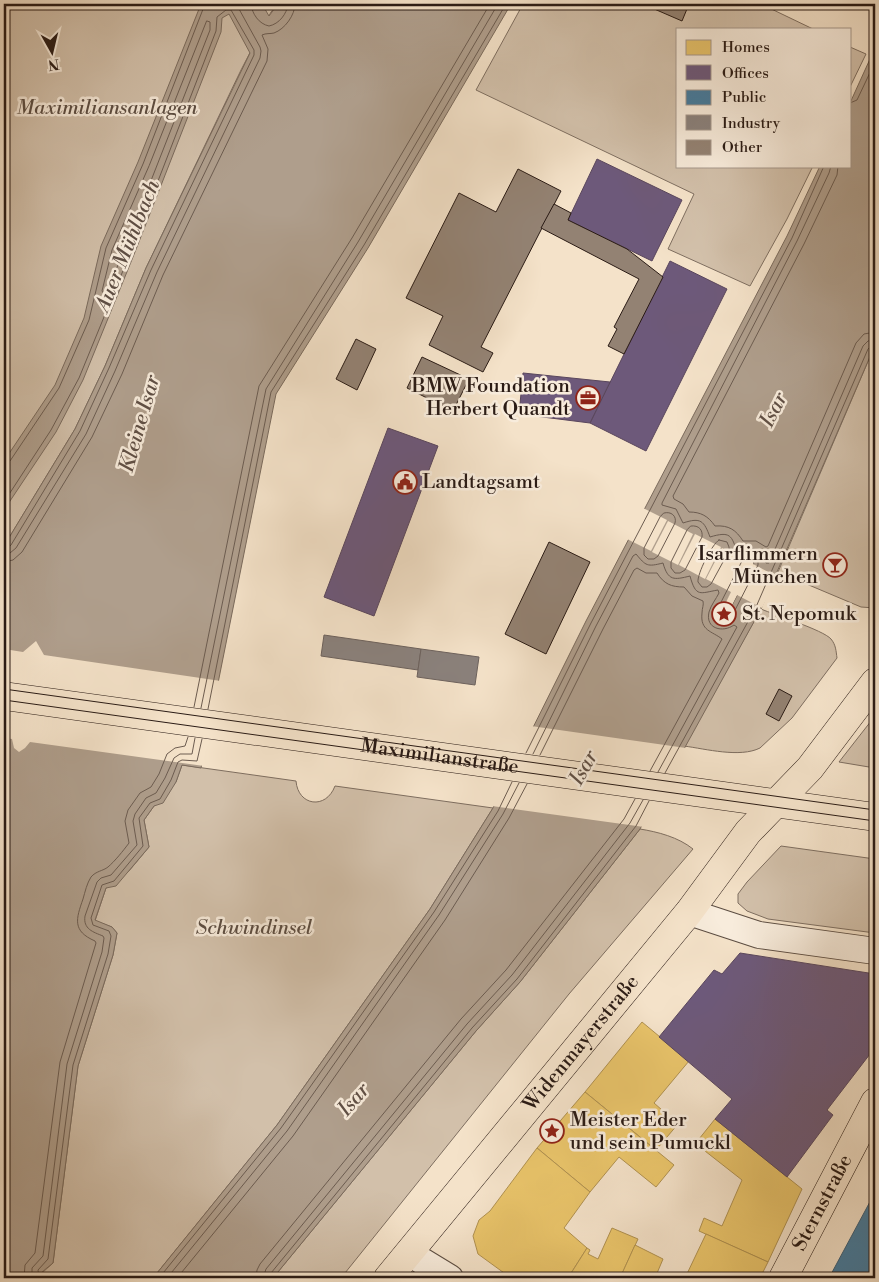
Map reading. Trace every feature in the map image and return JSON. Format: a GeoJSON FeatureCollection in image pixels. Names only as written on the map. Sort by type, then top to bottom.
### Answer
{"type":"FeatureCollection","features":[{"type":"Feature","properties":{"kind":"main road","name":"Widenmayerstraße"},"geometry":{"type":"LineString","coordinates":[[388,1278],[689,912],[748,832],[810,768],[875,682]]}},
{"type":"Feature","properties":{"kind":"main road","name":"Maximilianstraße"},"geometry":{"type":"LineString","coordinates":[[4,696],[875,817]]}},
{"type":"Feature","properties":{"kind":"main road","name":"Sternstraße"},"geometry":{"type":"LineString","coordinates":[[783,1278],[875,1102]]}},
{"type":"Feature","properties":{"kind":"street"},"geometry":{"type":"LineString","coordinates":[[689,912],[759,935],[875,951]]}},
{"type":"Feature","properties":{"kind":"street"},"geometry":{"type":"LineString","coordinates":[[409,1253],[450,1278]]}},
{"type":"Feature","properties":{"kind":"green space","name":"Maximiliansanlagen"},"geometry":{"type":"Polygon","coordinates":[[[4,4],[278,4],[271,12],[241,70],[146,268],[105,366],[75,429],[4,546],[4,4]]]}},
{"type":"Feature","properties":{"kind":"green space"},"geometry":{"type":"Polygon","coordinates":[[[523,4],[761,4],[811,28],[676,28],[676,168],[812,168],[787,219],[750,286],[668,249],[694,194],[476,90],[523,4]]]}},
{"type":"Feature","properties":{"kind":"green space"},"geometry":{"type":"Polygon","coordinates":[[[852,48],[866,54],[852,83],[852,48]]]}},
{"type":"Feature","properties":{"kind":"green space"},"geometry":{"type":"Polygon","coordinates":[[[875,345],[875,608],[861,607],[778,572],[875,345]]]}},
{"type":"Feature","properties":{"kind":"green space"},"geometry":{"type":"Polygon","coordinates":[[[761,609],[826,635],[831,639],[836,648],[837,658],[792,718],[760,748],[733,753],[684,746],[761,609]]]}},
{"type":"Feature","properties":{"kind":"green space"},"geometry":{"type":"Polygon","coordinates":[[[875,716],[875,768],[839,762],[875,716]]]}},
{"type":"Feature","properties":{"kind":"green space","name":"Schwindinsel"},"geometry":{"type":"Polygon","coordinates":[[[182,765],[296,781],[302,796],[313,802],[325,799],[331,794],[335,786],[493,808],[430,909],[277,1125],[153,1278],[44,1278],[42,1273],[53,1263],[78,1066],[113,955],[117,933],[112,927],[95,921],[106,888],[129,871],[149,847],[144,820],[176,782],[182,765]]]}},
{"type":"Feature","properties":{"kind":"green space"},"geometry":{"type":"Polygon","coordinates":[[[640,829],[668,836],[681,841],[693,849],[569,994],[341,1278],[273,1278],[476,1031],[520,982],[640,829]]]}},
{"type":"Feature","properties":{"kind":"green space"},"geometry":{"type":"Polygon","coordinates":[[[781,846],[875,859],[875,933],[768,919],[747,911],[738,903],[738,894],[747,882],[781,846]]]}},
{"type":"Feature","properties":{"kind":"water"},"geometry":{"type":"Polygon","coordinates":[[[201,4],[262,4],[269,16],[278,4],[511,4],[368,248],[276,394],[201,768],[182,765],[176,782],[163,803],[154,806],[144,820],[149,847],[116,886],[106,888],[95,920],[112,927],[117,933],[113,955],[78,1066],[53,1263],[42,1272],[44,1278],[4,1278],[4,546],[75,429],[105,366],[146,268],[250,53],[229,14],[222,18],[221,32],[83,380],[56,432],[4,510],[4,461],[55,385],[84,318],[101,246],[138,162],[201,4]]]}},
{"type":"Feature","properties":{"kind":"water","name":"Isar"},"geometry":{"type":"Polygon","coordinates":[[[875,48],[875,345],[761,609],[640,829],[520,982],[476,1031],[273,1278],[153,1278],[277,1125],[430,909],[493,808],[586,621],[787,236],[819,168],[852,168],[852,99],[875,48]],[[750,559],[720,614],[722,619],[726,617],[754,563],[750,559]]]}},
{"type":"Feature","properties":{"kind":"pier"},"geometry":{"type":"Polygon","coordinates":[[[643,508],[667,520],[651,551],[627,539],[643,508]]]}},
{"type":"Feature","properties":{"kind":"pier"},"geometry":{"type":"Polygon","coordinates":[[[668,521],[693,534],[678,565],[652,552],[668,521]]]}},
{"type":"Feature","properties":{"kind":"pier"},"geometry":{"type":"Polygon","coordinates":[[[695,534],[721,547],[705,579],[679,565],[695,534]]]}},
{"type":"Feature","properties":{"kind":"pier"},"geometry":{"type":"Polygon","coordinates":[[[722,548],[750,562],[723,615],[720,614],[731,592],[706,579],[722,548]]]}},
{"type":"Feature","properties":{"kind":"pier"},"geometry":{"type":"Polygon","coordinates":[[[751,563],[778,577],[762,608],[737,595],[726,617],[724,616],[751,563]]]}},
{"type":"Feature","properties":{"kind":"pier"},"geometry":{"type":"Polygon","coordinates":[[[36,641],[44,655],[221,681],[204,766],[30,742],[19,752],[14,748],[12,739],[4,738],[4,649],[23,652],[36,641]]]}},
{"type":"Feature","properties":{"kind":"pier"},"geometry":{"type":"Polygon","coordinates":[[[531,726],[686,748],[644,827],[492,806],[531,726]]]}},
{"type":"Feature","properties":{"kind":"building: Homes"},"geometry":{"type":"Polygon","coordinates":[[[642,1022],[689,1061],[654,1103],[678,1124],[656,1150],[585,1092],[642,1022]]]}},
{"type":"Feature","properties":{"kind":"building: Homes"},"geometry":{"type":"Polygon","coordinates":[[[585,1092],[674,1165],[656,1187],[619,1157],[590,1192],[537,1148],[585,1092]]]}},
{"type":"Feature","properties":{"kind":"building: Homes"},"geometry":{"type":"Polygon","coordinates":[[[715,1119],[802,1189],[768,1262],[699,1231],[704,1218],[722,1226],[742,1180],[705,1151],[708,1147],[699,1139],[715,1119]]]}},
{"type":"Feature","properties":{"kind":"building: Homes"},"geometry":{"type":"Polygon","coordinates":[[[537,1148],[590,1192],[564,1228],[587,1248],[568,1278],[511,1278],[478,1254],[473,1236],[479,1220],[490,1211],[537,1148]]]}},
{"type":"Feature","properties":{"kind":"building: Homes"},"geometry":{"type":"Polygon","coordinates":[[[612,1228],[638,1239],[620,1278],[568,1278],[587,1248],[590,1250],[588,1254],[598,1259],[612,1228]]]}},
{"type":"Feature","properties":{"kind":"building: Homes"},"geometry":{"type":"Polygon","coordinates":[[[706,1234],[768,1262],[760,1278],[685,1278],[706,1234]]]}},
{"type":"Feature","properties":{"kind":"building: Homes"},"geometry":{"type":"Polygon","coordinates":[[[635,1245],[663,1259],[655,1278],[620,1278],[635,1245]]]}},
{"type":"Feature","properties":{"kind":"building: Offices"},"geometry":{"type":"Polygon","coordinates":[[[597,159],[682,200],[652,261],[568,220],[597,159]]]}},
{"type":"Feature","properties":{"kind":"building: Offices"},"geometry":{"type":"Polygon","coordinates":[[[670,261],[727,289],[646,451],[590,423],[670,261]]]}},
{"type":"Feature","properties":{"kind":"building: Offices"},"geometry":{"type":"Polygon","coordinates":[[[523,373],[610,382],[590,423],[519,414],[523,373]]]}},
{"type":"Feature","properties":{"kind":"building: Offices"},"geometry":{"type":"Polygon","coordinates":[[[388,428],[438,446],[374,616],[324,597],[388,428]]]}},
{"type":"Feature","properties":{"kind":"building: Offices"},"geometry":{"type":"Polygon","coordinates":[[[740,953],[875,974],[875,1027],[870,1054],[827,1110],[833,1115],[787,1177],[715,1119],[732,1099],[659,1037],[714,970],[722,974],[740,953]]]}},
{"type":"Feature","properties":{"kind":"building: Public"},"geometry":{"type":"Polygon","coordinates":[[[875,1192],[875,1278],[829,1278],[872,1198],[875,1192]]]}},
{"type":"Feature","properties":{"kind":"building: Industry"},"geometry":{"type":"Polygon","coordinates":[[[324,635],[421,649],[418,670],[321,656],[324,635]]]}},
{"type":"Feature","properties":{"kind":"building: Industry"},"geometry":{"type":"Polygon","coordinates":[[[421,649],[479,657],[475,685],[417,677],[421,649]]]}},
{"type":"Feature","properties":{"kind":"building: Other"},"geometry":{"type":"Polygon","coordinates":[[[654,4],[689,4],[682,21],[652,8],[654,4]]]}},
{"type":"Feature","properties":{"kind":"building: Other"},"geometry":{"type":"Polygon","coordinates":[[[518,169],[561,191],[481,347],[493,353],[483,372],[429,345],[443,316],[406,298],[459,193],[496,212],[518,169]]]}},
{"type":"Feature","properties":{"kind":"building: Other"},"geometry":{"type":"Polygon","coordinates":[[[554,204],[571,213],[568,220],[627,249],[663,277],[624,354],[608,346],[617,329],[614,327],[639,279],[541,228],[554,204]]]}},
{"type":"Feature","properties":{"kind":"building: Other"},"geometry":{"type":"Polygon","coordinates":[[[356,339],[376,349],[357,390],[336,379],[356,339]]]}},
{"type":"Feature","properties":{"kind":"building: Other"},"geometry":{"type":"Polygon","coordinates":[[[422,357],[469,379],[453,411],[407,388],[422,357]]]}},
{"type":"Feature","properties":{"kind":"building: Other"},"geometry":{"type":"Polygon","coordinates":[[[549,542],[590,562],[546,654],[505,634],[549,542]]]}},
{"type":"Feature","properties":{"kind":"building: Other"},"geometry":{"type":"Polygon","coordinates":[[[779,689],[792,696],[779,721],[766,714],[779,689]]]}},
{"type":"Feature","properties":{"kind":"tram line"},"geometry":{"type":"LineString","coordinates":[[4,689],[875,810]]}},
{"type":"Feature","properties":{"kind":"tram line"},"geometry":{"type":"LineString","coordinates":[[4,700],[875,821]]}},
{"type":"Feature","properties":{"kind":"place","name":"BMW Foundation Herbert Quandt"},"geometry":{"type":"Point","coordinates":[588,398]}},
{"type":"Feature","properties":{"kind":"place","name":"Landtagsamt"},"geometry":{"type":"Point","coordinates":[405,482]}},
{"type":"Feature","properties":{"kind":"place","name":"Isarflimmern München"},"geometry":{"type":"Point","coordinates":[835,565]}},
{"type":"Feature","properties":{"kind":"place","name":"St. Nepomuk"},"geometry":{"type":"Point","coordinates":[724,614]}},
{"type":"Feature","properties":{"kind":"place","name":"Meister Eder und sein Pumuckl"},"geometry":{"type":"Point","coordinates":[552,1131]}},
{"type":"Feature","properties":{"kind":"water label","name":"Auer Mühlbach"},"geometry":{"type":"Point","coordinates":[128,246]}},
{"type":"Feature","properties":{"kind":"water label","name":"Kleine Isar"},"geometry":{"type":"Point","coordinates":[140,424]}}]}
